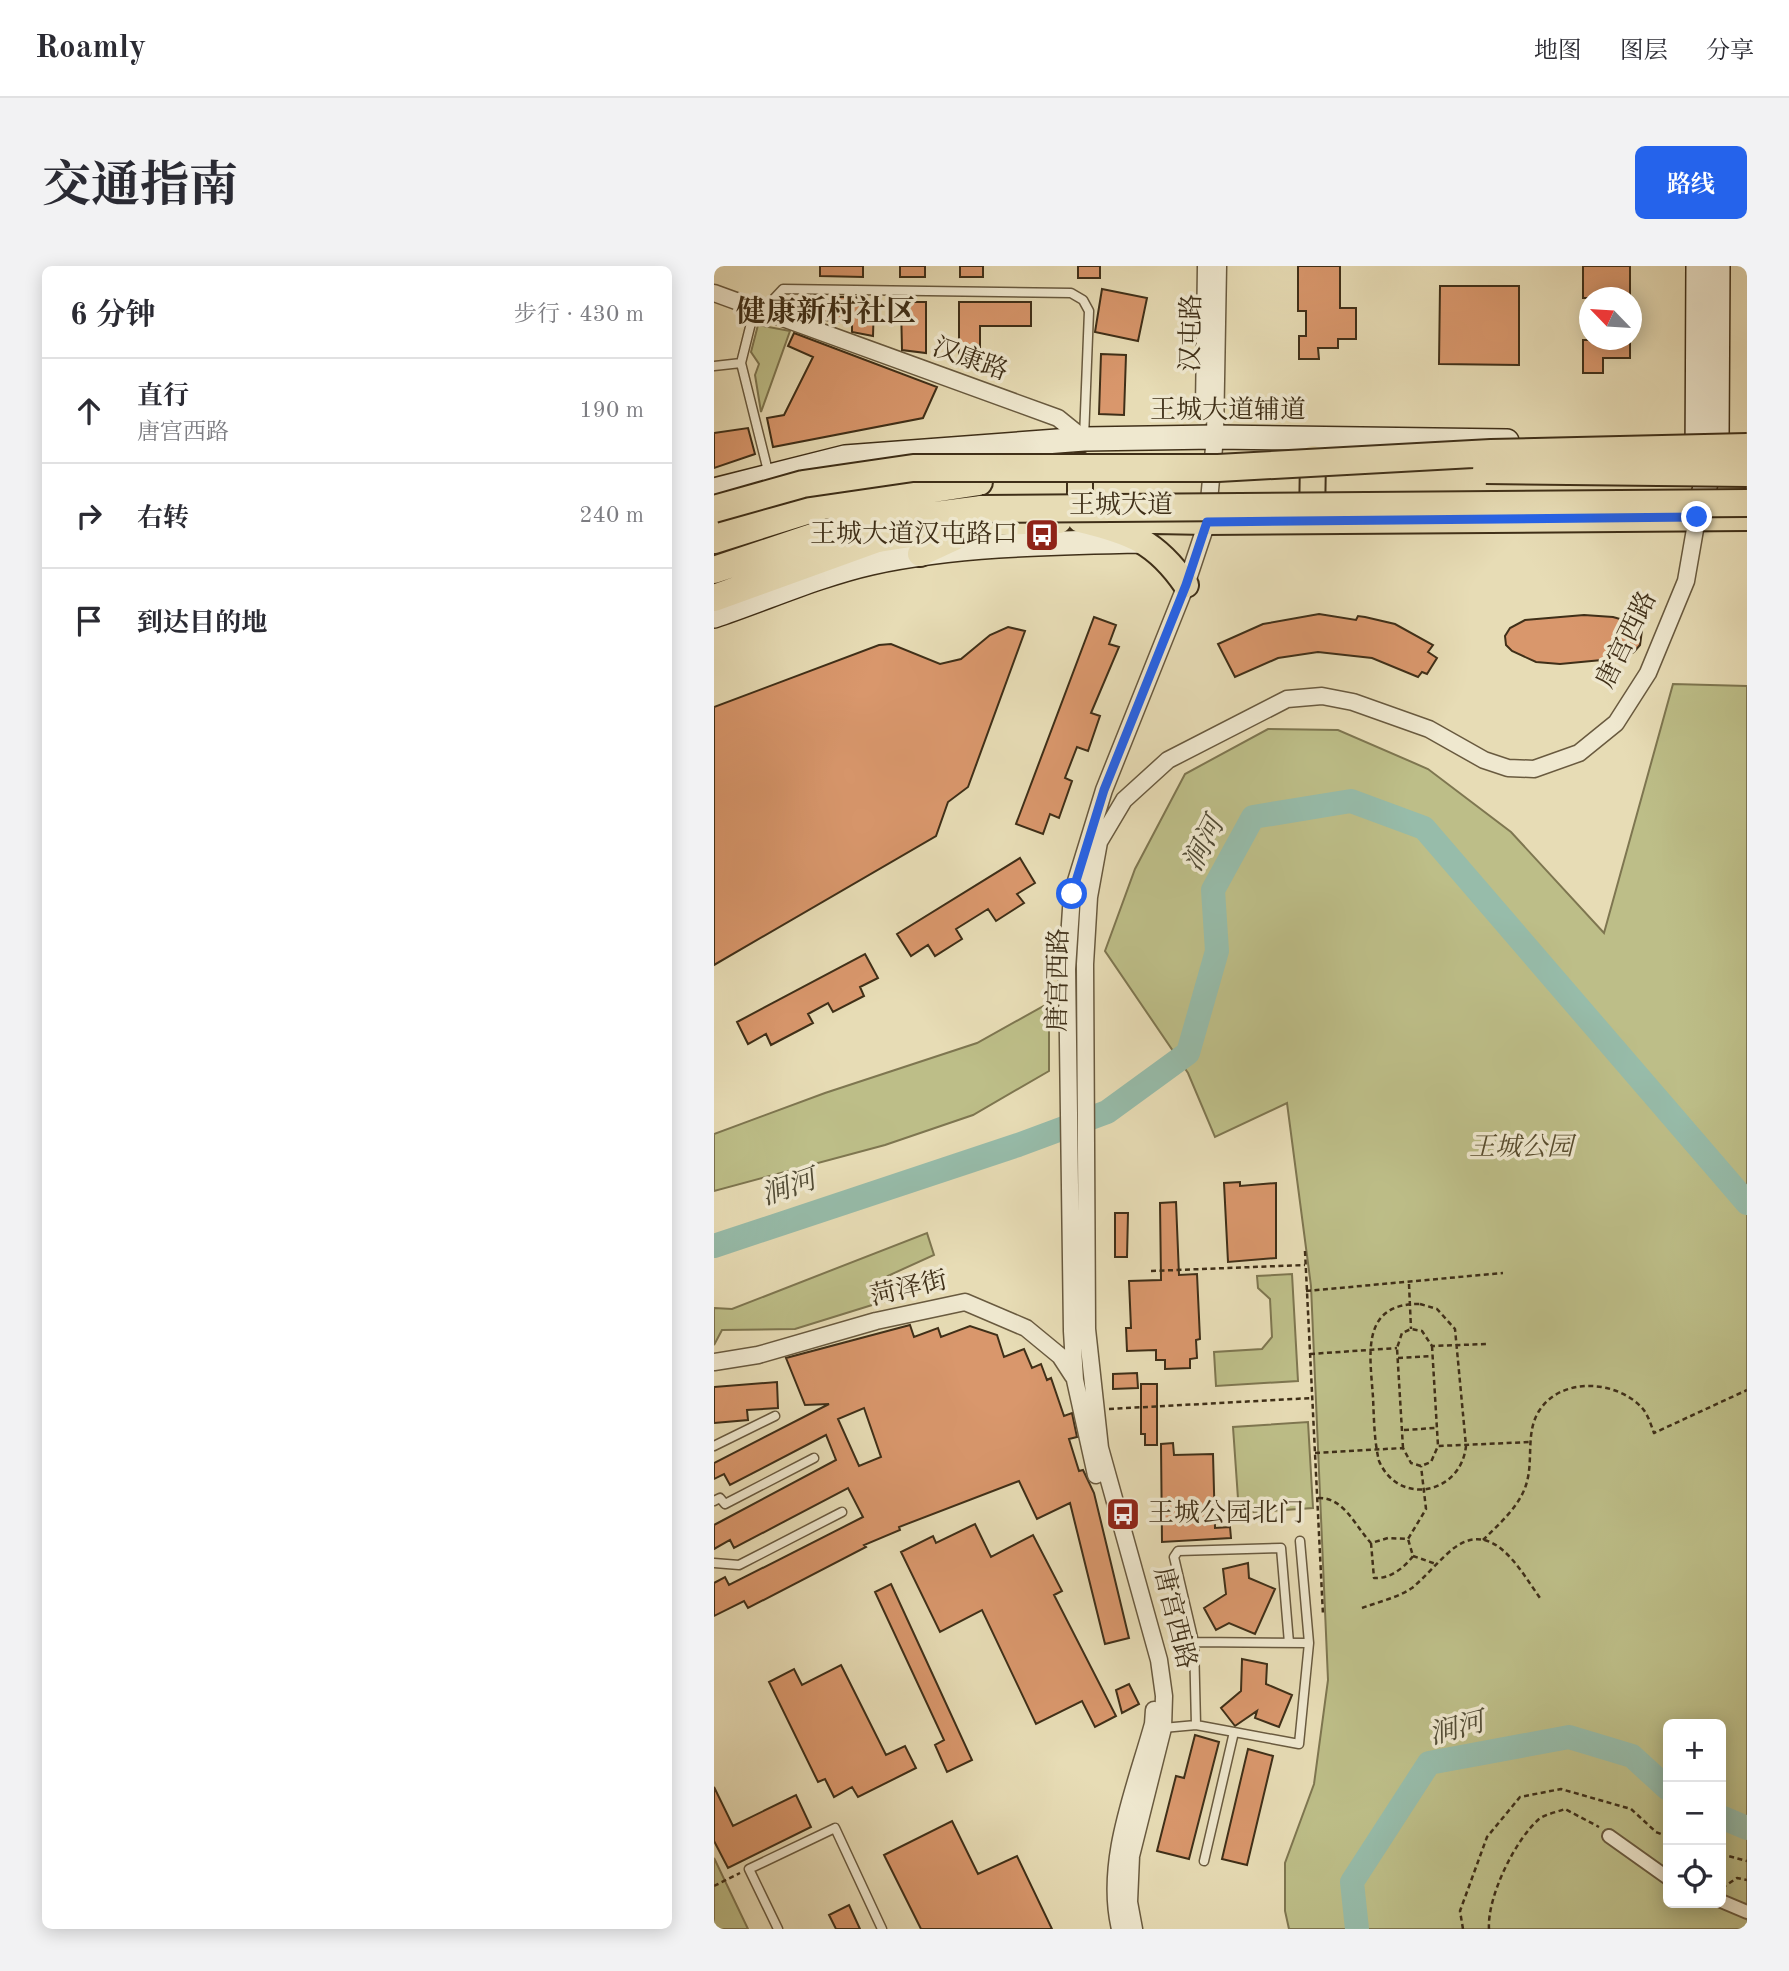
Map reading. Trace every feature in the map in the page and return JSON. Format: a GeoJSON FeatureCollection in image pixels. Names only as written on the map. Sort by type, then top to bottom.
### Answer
{"type":"FeatureCollection","features":[{"type":"Feature","properties":{"kind":"highway"},"geometry":{"type":"LineString","coordinates":[[714,509],[803,484],[913,468],[1211,452],[1491,453],[1747,447]]}},
{"type":"Feature","properties":{"kind":"highway","name":"王城大道"},"geometry":{"type":"LineString","coordinates":[[714,540],[822,506],[902,491],[1211,452],[1747,473]]}},
{"type":"Feature","properties":{"kind":"highway","name":"王城大道"},"geometry":{"type":"LineString","coordinates":[[714,570],[827,532],[982,509],[1747,503]]}},
{"type":"Feature","properties":{"kind":"highway"},"geometry":{"type":"LineString","coordinates":[[714,598],[880,538]]}},
{"type":"Feature","properties":{"kind":"main road","name":"唐宫西路"},"geometry":{"type":"LineString","coordinates":[[1698,266],[1706,449]]}},
{"type":"Feature","properties":{"kind":"main road","name":"唐宫西路"},"geometry":{"type":"LineString","coordinates":[[1697,517],[1706,449],[1718,266]]}},
{"type":"Feature","properties":{"kind":"main road","name":"王城大道辅道"},"geometry":{"type":"LineString","coordinates":[[714,490],[845,457],[1084,439],[1211,452],[1646,443],[1706,449],[1747,440]]}},
{"type":"Feature","properties":{"kind":"main road"},"geometry":{"type":"LineString","coordinates":[[1569,457],[1646,443]]}},
{"type":"Feature","properties":{"kind":"main road"},"geometry":{"type":"LineString","coordinates":[[714,529],[799,497],[888,481],[1211,452],[1313,458],[1569,457],[1706,449],[1747,458]]}},
{"type":"Feature","properties":{"kind":"main road"},"geometry":{"type":"LineString","coordinates":[[1312,520],[1313,458]]}},
{"type":"Feature","properties":{"kind":"main road"},"geometry":{"type":"LineString","coordinates":[[1080,465],[1080,520]]}},
{"type":"Feature","properties":{"kind":"main road"},"geometry":{"type":"LineString","coordinates":[[714,584],[766,565],[880,538],[988,523],[1080,520],[1207,522],[1747,518]]}},
{"type":"Feature","properties":{"kind":"main road"},"geometry":{"type":"LineString","coordinates":[[1080,520],[1146,541],[1171,563],[1186,585]]}},
{"type":"Feature","properties":{"kind":"main road"},"geometry":{"type":"LineString","coordinates":[[920,554],[988,523]]}},
{"type":"Feature","properties":{"kind":"main road"},"geometry":{"type":"LineString","coordinates":[[714,616],[868,564],[920,554],[1051,543],[1146,541]]}},
{"type":"Feature","properties":{"kind":"street","name":"汉屯路"},"geometry":{"type":"LineString","coordinates":[[1206,266],[1211,452]]}},
{"type":"Feature","properties":{"kind":"street","name":"汉屯路"},"geometry":{"type":"LineString","coordinates":[[1207,522],[1218,266]]}},
{"type":"Feature","properties":{"kind":"street","name":"汉康路"},"geometry":{"type":"LineString","coordinates":[[714,293],[1058,418],[1084,439]]}},
{"type":"Feature","properties":{"kind":"street","name":"唐宫西路"},"geometry":{"type":"LineString","coordinates":[[1079,1330],[1085,964],[1089,897],[1099,842],[1124,800],[1168,760],[1287,699],[1322,696],[1353,702],[1429,729],[1484,760],[1508,768],[1534,769],[1579,753],[1616,723],[1647,673],[1686,581],[1697,517]]}},
{"type":"Feature","properties":{"kind":"street","name":"唐宫西路"},"geometry":{"type":"LineString","coordinates":[[1120,1929],[1114,1902],[1118,1857],[1153,1724],[1155,1694],[1150,1659],[1089,1452],[1079,1330],[1067,969],[1072,894],[1098,807],[1186,585],[1207,522]]}},
{"type":"Feature","properties":{"kind":"street","name":"菏泽街"},"geometry":{"type":"LineString","coordinates":[[714,1362],[758,1355],[876,1321],[965,1302],[1026,1328],[1060,1356],[1083,1381]]}},
{"type":"Feature","properties":{"kind":"street","name":"唐宫西路"},"geometry":{"type":"LineString","coordinates":[[1083,1381],[1094,1409],[1100,1448],[1158,1660],[1164,1696],[1163,1728],[1131,1856],[1129,1902],[1134,1929]]}},
{"type":"Feature","properties":{"kind":"street"},"geometry":{"type":"LineString","coordinates":[[1609,1836],[1663,1874]]}},
{"type":"Feature","properties":{"kind":"street"},"geometry":{"type":"LineString","coordinates":[[1726,1903],[1747,1912]]}},
{"type":"Feature","properties":{"kind":"lane"},"geometry":{"type":"LineString","coordinates":[[769,475],[741,363],[751,323],[783,289],[1071,293],[1083,300],[1089,311],[1084,439]]}},
{"type":"Feature","properties":{"kind":"lane"},"geometry":{"type":"LineString","coordinates":[[714,366],[741,363]]}},
{"type":"Feature","properties":{"kind":"lane"},"geometry":{"type":"LineString","coordinates":[[714,1446],[775,1416]]}},
{"type":"Feature","properties":{"kind":"lane"},"geometry":{"type":"LineString","coordinates":[[714,1501],[720,1498],[725,1504],[814,1458]]}},
{"type":"Feature","properties":{"kind":"lane"},"geometry":{"type":"LineString","coordinates":[[714,1563],[739,1565],[842,1513]]}},
{"type":"Feature","properties":{"kind":"lane"},"geometry":{"type":"LineString","coordinates":[[1163,1728],[1196,1725],[1299,1744],[1309,1643],[1300,1541]]}},
{"type":"Feature","properties":{"kind":"lane"},"geometry":{"type":"LineString","coordinates":[[1196,1725],[1194,1642],[1174,1557],[1178,1551],[1281,1548],[1289,1643]]}},
{"type":"Feature","properties":{"kind":"lane"},"geometry":{"type":"LineString","coordinates":[[1194,1642],[1309,1643]]}},
{"type":"Feature","properties":{"kind":"lane"},"geometry":{"type":"LineString","coordinates":[[1204,1861],[1234,1732]]}},
{"type":"Feature","properties":{"kind":"lane"},"geometry":{"type":"LineString","coordinates":[[778,1929],[749,1869],[835,1828],[882,1929]]}},
{"type":"Feature","properties":{"kind":"path"},"geometry":{"type":"LineString","coordinates":[[1304,1251],[1323,1615]]}},
{"type":"Feature","properties":{"kind":"path"},"geometry":{"type":"LineString","coordinates":[[1151,1271],[1305,1265]]}},
{"type":"Feature","properties":{"kind":"path"},"geometry":{"type":"LineString","coordinates":[[1306,1291],[1503,1273]]}},
{"type":"Feature","properties":{"kind":"path"},"geometry":{"type":"LineString","coordinates":[[1409,1283],[1411,1329]]}},
{"type":"Feature","properties":{"kind":"path"},"geometry":{"type":"LineString","coordinates":[[1410,1304],[1428,1306],[1444,1315],[1455,1329],[1466,1446],[1462,1462],[1451,1479],[1424,1491],[1405,1488],[1388,1476],[1376,1450],[1370,1350],[1373,1329],[1383,1315],[1397,1306],[1410,1304]]}},
{"type":"Feature","properties":{"kind":"path"},"geometry":{"type":"LineString","coordinates":[[1411,1329],[1422,1331],[1432,1346],[1433,1356],[1438,1446],[1437,1455],[1431,1462],[1421,1466],[1411,1463],[1404,1448],[1397,1349],[1402,1333],[1411,1329]]}},
{"type":"Feature","properties":{"kind":"path"},"geometry":{"type":"LineString","coordinates":[[1432,1346],[1487,1344]]}},
{"type":"Feature","properties":{"kind":"path"},"geometry":{"type":"LineString","coordinates":[[1310,1354],[1397,1349]]}},
{"type":"Feature","properties":{"kind":"path"},"geometry":{"type":"LineString","coordinates":[[1398,1359],[1433,1356]]}},
{"type":"Feature","properties":{"kind":"path"},"geometry":{"type":"LineString","coordinates":[[1483,1540],[1518,1503],[1527,1485],[1532,1425],[1539,1409],[1552,1398],[1582,1386],[1607,1388],[1632,1398],[1645,1411],[1654,1433],[1747,1390]]}},
{"type":"Feature","properties":{"kind":"path"},"geometry":{"type":"LineString","coordinates":[[1094,1409],[1312,1398]]}},
{"type":"Feature","properties":{"kind":"path"},"geometry":{"type":"LineString","coordinates":[[1404,1430],[1437,1428]]}},
{"type":"Feature","properties":{"kind":"path"},"geometry":{"type":"LineString","coordinates":[[1438,1446],[1531,1442]]}},
{"type":"Feature","properties":{"kind":"path"},"geometry":{"type":"LineString","coordinates":[[1315,1453],[1404,1448]]}},
{"type":"Feature","properties":{"kind":"path"},"geometry":{"type":"LineString","coordinates":[[1413,1556],[1408,1539],[1426,1509],[1421,1466]]}},
{"type":"Feature","properties":{"kind":"path"},"geometry":{"type":"LineString","coordinates":[[1317,1499],[1333,1499],[1371,1543],[1374,1578],[1397,1572],[1413,1556]]}},
{"type":"Feature","properties":{"kind":"path"},"geometry":{"type":"LineString","coordinates":[[1371,1543],[1388,1538],[1408,1539]]}},
{"type":"Feature","properties":{"kind":"path"},"geometry":{"type":"LineString","coordinates":[[1362,1608],[1399,1595],[1438,1564],[1448,1552],[1472,1539],[1504,1548],[1540,1598]]}},
{"type":"Feature","properties":{"kind":"path"},"geometry":{"type":"LineString","coordinates":[[1413,1556],[1438,1564]]}},
{"type":"Feature","properties":{"kind":"path"},"geometry":{"type":"LineString","coordinates":[[1463,1929],[1460,1911],[1487,1836],[1520,1797],[1561,1788],[1631,1809],[1656,1832],[1663,1835]]}},
{"type":"Feature","properties":{"kind":"path"},"geometry":{"type":"LineString","coordinates":[[1489,1929],[1496,1894],[1514,1848],[1541,1818],[1565,1809],[1594,1824],[1609,1836]]}},
{"type":"Feature","properties":{"kind":"path"},"geometry":{"type":"LineString","coordinates":[[1726,1855],[1747,1861]]}},
{"type":"Feature","properties":{"kind":"path"},"geometry":{"type":"LineString","coordinates":[[714,1886],[749,1869]]}},
{"type":"Feature","properties":{"kind":"path"},"geometry":{"type":"LineString","coordinates":[[1726,1886],[1737,1878],[1747,1880]]}},
{"type":"Feature","properties":{"kind":"green space"},"geometry":{"type":"Polygon","coordinates":[[[758,325],[790,331],[761,412],[755,375],[759,364],[751,352],[758,325]]]}},
{"type":"Feature","properties":{"kind":"green space","name":"王城公园"},"geometry":{"type":"Polygon","coordinates":[[[1673,684],[1747,686],[1747,1929],[1289,1929],[1285,1911],[1285,1863],[1314,1784],[1328,1680],[1311,1286],[1287,1103],[1215,1137],[1188,1073],[1105,951],[1135,869],[1185,774],[1268,729],[1338,730],[1428,769],[1511,832],[1604,933],[1673,684]]]}},
{"type":"Feature","properties":{"kind":"green space"},"geometry":{"type":"Polygon","coordinates":[[[1049,1003],[1049,1071],[973,1115],[885,1145],[714,1191],[714,1134],[825,1093],[977,1043],[1049,1003]]]}},
{"type":"Feature","properties":{"kind":"green space"},"geometry":{"type":"Polygon","coordinates":[[[927,1233],[934,1255],[881,1279],[885,1301],[795,1329],[722,1330],[714,1345],[714,1308],[732,1309],[927,1233]]]}},
{"type":"Feature","properties":{"kind":"green space"},"geometry":{"type":"Polygon","coordinates":[[[1292,1274],[1298,1381],[1216,1386],[1214,1352],[1262,1349],[1272,1337],[1270,1299],[1258,1288],[1257,1276],[1292,1274]]]}},
{"type":"Feature","properties":{"kind":"green space"},"geometry":{"type":"Polygon","coordinates":[[[1308,1422],[1313,1508],[1239,1513],[1233,1427],[1308,1422]]]}},
{"type":"Feature","properties":{"kind":"green space"},"geometry":{"type":"Polygon","coordinates":[[[714,1858],[748,1929],[714,1929],[714,1858]]]}},
{"type":"Feature","properties":{"kind":"building"},"geometry":{"type":"Polygon","coordinates":[[[820,266],[863,266],[863,277],[820,276],[820,266]]]}},
{"type":"Feature","properties":{"kind":"building"},"geometry":{"type":"Polygon","coordinates":[[[900,266],[925,266],[925,277],[900,277],[900,266]]]}},
{"type":"Feature","properties":{"kind":"building"},"geometry":{"type":"Polygon","coordinates":[[[960,266],[983,266],[983,277],[960,277],[960,266]]]}},
{"type":"Feature","properties":{"kind":"building"},"geometry":{"type":"Polygon","coordinates":[[[1078,266],[1100,266],[1100,278],[1078,278],[1078,266]]]}},
{"type":"Feature","properties":{"kind":"building"},"geometry":{"type":"Polygon","coordinates":[[[1298,266],[1340,266],[1340,308],[1356,308],[1356,339],[1338,339],[1338,348],[1318,348],[1319,359],[1299,359],[1299,336],[1306,336],[1306,311],[1298,311],[1298,266]]]}},
{"type":"Feature","properties":{"kind":"building"},"geometry":{"type":"Polygon","coordinates":[[[1583,266],[1630,266],[1630,287],[1583,287],[1583,266]]]}},
{"type":"Feature","properties":{"kind":"building"},"geometry":{"type":"Polygon","coordinates":[[[1440,286],[1519,286],[1519,365],[1439,364],[1440,286]]]}},
{"type":"Feature","properties":{"kind":"building"},"geometry":{"type":"Polygon","coordinates":[[[1102,289],[1147,298],[1138,341],[1095,332],[1102,289]]]}},
{"type":"Feature","properties":{"kind":"building"},"geometry":{"type":"Polygon","coordinates":[[[839,297],[857,297],[857,302],[874,302],[873,336],[852,332],[852,323],[816,319],[817,299],[839,300],[839,297]]]}},
{"type":"Feature","properties":{"kind":"building"},"geometry":{"type":"Polygon","coordinates":[[[906,302],[926,302],[926,353],[902,350],[901,305],[906,305],[906,302]]]}},
{"type":"Feature","properties":{"kind":"building"},"geometry":{"type":"Polygon","coordinates":[[[959,302],[1031,302],[1031,326],[980,326],[980,361],[959,361],[959,302]]]}},
{"type":"Feature","properties":{"kind":"building"},"geometry":{"type":"Polygon","coordinates":[[[794,333],[937,387],[923,418],[773,447],[767,418],[784,415],[813,357],[788,346],[794,333]]]}},
{"type":"Feature","properties":{"kind":"building"},"geometry":{"type":"Polygon","coordinates":[[[1583,350],[1630,350],[1630,358],[1603,358],[1603,373],[1583,373],[1583,350]]]}},
{"type":"Feature","properties":{"kind":"building"},"geometry":{"type":"Polygon","coordinates":[[[1101,354],[1126,355],[1124,415],[1099,414],[1101,354]]]}},
{"type":"Feature","properties":{"kind":"building"},"geometry":{"type":"Polygon","coordinates":[[[748,428],[755,454],[714,468],[714,433],[748,428]]]}},
{"type":"Feature","properties":{"kind":"building"},"geometry":{"type":"Polygon","coordinates":[[[1319,614],[1356,620],[1358,616],[1395,624],[1433,645],[1428,652],[1437,658],[1427,674],[1422,672],[1418,677],[1372,658],[1318,652],[1278,658],[1235,677],[1218,644],[1263,624],[1319,614]]]}},
{"type":"Feature","properties":{"kind":"building"},"geometry":{"type":"Polygon","coordinates":[[[1584,615],[1613,617],[1634,623],[1642,630],[1640,645],[1623,658],[1560,664],[1536,662],[1512,651],[1506,645],[1505,636],[1510,628],[1525,620],[1584,615]]]}},
{"type":"Feature","properties":{"kind":"building"},"geometry":{"type":"Polygon","coordinates":[[[1094,617],[1116,625],[1109,644],[1119,647],[1091,713],[1100,716],[1088,751],[1077,747],[1065,778],[1072,781],[1059,818],[1050,814],[1043,834],[1016,824],[1094,617]]]}},
{"type":"Feature","properties":{"kind":"building"},"geometry":{"type":"Polygon","coordinates":[[[1008,627],[1025,631],[968,787],[948,802],[936,836],[714,965],[714,707],[879,645],[891,644],[940,664],[961,659],[990,635],[1008,627]]]}},
{"type":"Feature","properties":{"kind":"building"},"geometry":{"type":"Polygon","coordinates":[[[1020,858],[1035,883],[1017,894],[1024,903],[996,921],[988,909],[956,929],[962,939],[935,956],[928,945],[911,956],[897,934],[1020,858]]]}},
{"type":"Feature","properties":{"kind":"building"},"geometry":{"type":"Polygon","coordinates":[[[865,954],[878,978],[860,987],[864,996],[833,1012],[828,1003],[808,1014],[813,1023],[771,1045],[766,1034],[748,1044],[737,1022],[865,954]]]}},
{"type":"Feature","properties":{"kind":"building"},"geometry":{"type":"Polygon","coordinates":[[[1240,1182],[1240,1186],[1276,1183],[1276,1258],[1228,1262],[1224,1183],[1240,1182]]]}},
{"type":"Feature","properties":{"kind":"building"},"geometry":{"type":"Polygon","coordinates":[[[1176,1202],[1179,1275],[1197,1274],[1200,1339],[1196,1340],[1197,1358],[1190,1359],[1190,1368],[1165,1369],[1165,1360],[1156,1360],[1156,1350],[1127,1351],[1126,1328],[1131,1328],[1129,1281],[1161,1280],[1160,1203],[1176,1202]]]}},
{"type":"Feature","properties":{"kind":"building"},"geometry":{"type":"Polygon","coordinates":[[[1115,1213],[1128,1213],[1127,1257],[1115,1257],[1115,1213]]]}},
{"type":"Feature","properties":{"kind":"building"},"geometry":{"type":"Polygon","coordinates":[[[910,1325],[914,1337],[938,1328],[941,1337],[970,1326],[997,1335],[1004,1357],[1024,1349],[1032,1368],[1041,1364],[1047,1380],[1051,1378],[1064,1416],[1072,1413],[1077,1437],[1069,1439],[1079,1471],[1083,1470],[1094,1493],[1129,1638],[1105,1644],[1070,1503],[1037,1519],[1019,1481],[899,1527],[900,1530],[864,1545],[866,1547],[748,1608],[744,1601],[714,1616],[714,1583],[725,1577],[729,1585],[863,1517],[848,1488],[734,1548],[730,1540],[714,1549],[714,1525],[836,1460],[826,1435],[730,1485],[724,1474],[714,1479],[714,1463],[829,1404],[805,1405],[786,1358],[910,1325]],[[864,1408],[838,1419],[859,1466],[881,1457],[864,1408]]]}},
{"type":"Feature","properties":{"kind":"building"},"geometry":{"type":"Polygon","coordinates":[[[1137,1373],[1138,1388],[1113,1389],[1113,1374],[1137,1373]]]}},
{"type":"Feature","properties":{"kind":"building"},"geometry":{"type":"Polygon","coordinates":[[[777,1382],[778,1408],[747,1410],[748,1420],[714,1423],[714,1387],[777,1382]]]}},
{"type":"Feature","properties":{"kind":"building"},"geometry":{"type":"Polygon","coordinates":[[[1141,1384],[1157,1384],[1157,1445],[1145,1445],[1145,1434],[1141,1434],[1141,1384]]]}},
{"type":"Feature","properties":{"kind":"building"},"geometry":{"type":"Polygon","coordinates":[[[1173,1443],[1174,1455],[1213,1454],[1215,1528],[1230,1527],[1231,1538],[1162,1542],[1161,1444],[1173,1443]]]}},
{"type":"Feature","properties":{"kind":"building"},"geometry":{"type":"Polygon","coordinates":[[[975,1524],[991,1557],[1033,1535],[1062,1591],[1054,1595],[1116,1716],[1095,1727],[1082,1701],[1036,1724],[982,1610],[940,1632],[901,1552],[933,1536],[936,1543],[975,1524]]]}},
{"type":"Feature","properties":{"kind":"building"},"geometry":{"type":"Polygon","coordinates":[[[1248,1563],[1249,1578],[1275,1589],[1255,1634],[1229,1623],[1216,1630],[1204,1608],[1226,1594],[1223,1569],[1248,1563]]]}},
{"type":"Feature","properties":{"kind":"building"},"geometry":{"type":"Polygon","coordinates":[[[891,1584],[972,1760],[947,1772],[935,1745],[944,1740],[875,1592],[891,1584]]]}},
{"type":"Feature","properties":{"kind":"building"},"geometry":{"type":"Polygon","coordinates":[[[1242,1659],[1267,1664],[1266,1684],[1292,1695],[1279,1727],[1255,1718],[1257,1711],[1235,1726],[1221,1708],[1241,1691],[1242,1659]]]}},
{"type":"Feature","properties":{"kind":"building"},"geometry":{"type":"Polygon","coordinates":[[[841,1665],[886,1755],[905,1746],[916,1768],[858,1797],[852,1787],[834,1797],[825,1779],[818,1782],[769,1682],[794,1669],[802,1685],[841,1665]]]}},
{"type":"Feature","properties":{"kind":"building"},"geometry":{"type":"Polygon","coordinates":[[[1129,1684],[1139,1704],[1122,1713],[1116,1690],[1129,1684]]]}},
{"type":"Feature","properties":{"kind":"building"},"geometry":{"type":"Polygon","coordinates":[[[1195,1735],[1219,1742],[1189,1859],[1157,1851],[1176,1776],[1184,1778],[1195,1735]]]}},
{"type":"Feature","properties":{"kind":"building"},"geometry":{"type":"Polygon","coordinates":[[[1248,1749],[1273,1756],[1247,1865],[1222,1859],[1248,1749]]]}},
{"type":"Feature","properties":{"kind":"building"},"geometry":{"type":"Polygon","coordinates":[[[714,1787],[733,1826],[796,1795],[811,1827],[728,1868],[714,1841],[714,1787]]]}},
{"type":"Feature","properties":{"kind":"building"},"geometry":{"type":"Polygon","coordinates":[[[952,1821],[978,1874],[1017,1856],[1052,1929],[921,1929],[884,1855],[952,1821]]]}},
{"type":"Feature","properties":{"kind":"building"},"geometry":{"type":"Polygon","coordinates":[[[849,1905],[860,1929],[836,1929],[829,1915],[849,1905]]]}},
{"type":"Feature","properties":{"kind":"waterway","name":"涧河"},"geometry":{"type":"LineString","coordinates":[[714,1246],[1018,1145],[1107,1112],[1188,1053],[1217,951],[1213,890],[1253,817],[1351,801],[1424,828],[1747,1203]]}},
{"type":"Feature","properties":{"kind":"waterway","name":"涧河"},"geometry":{"type":"LineString","coordinates":[[1357,1929],[1352,1882],[1429,1763],[1569,1737],[1632,1756],[1663,1784]]}},
{"type":"Feature","properties":{"kind":"waterway","name":"涧河"},"geometry":{"type":"LineString","coordinates":[[1726,1819],[1747,1828]]}},
{"type":"Feature","properties":{"kind":"place","name":"王城大道汉屯路口"},"geometry":{"type":"Point","coordinates":[1042,535]}},
{"type":"Feature","properties":{"kind":"place","name":"王城公园北门"},"geometry":{"type":"Point","coordinates":[1123,1514]}},
{"type":"Feature","properties":{"kind":"district","name":"健康新村社区"},"geometry":{"type":"Point","coordinates":[826,313]}},
{"type":"Feature","properties":{"kind":"route"},"geometry":{"type":"LineString","coordinates":[[1072,894],[1104,790],[1186,585],[1207,522],[1697,517]]}}]}
